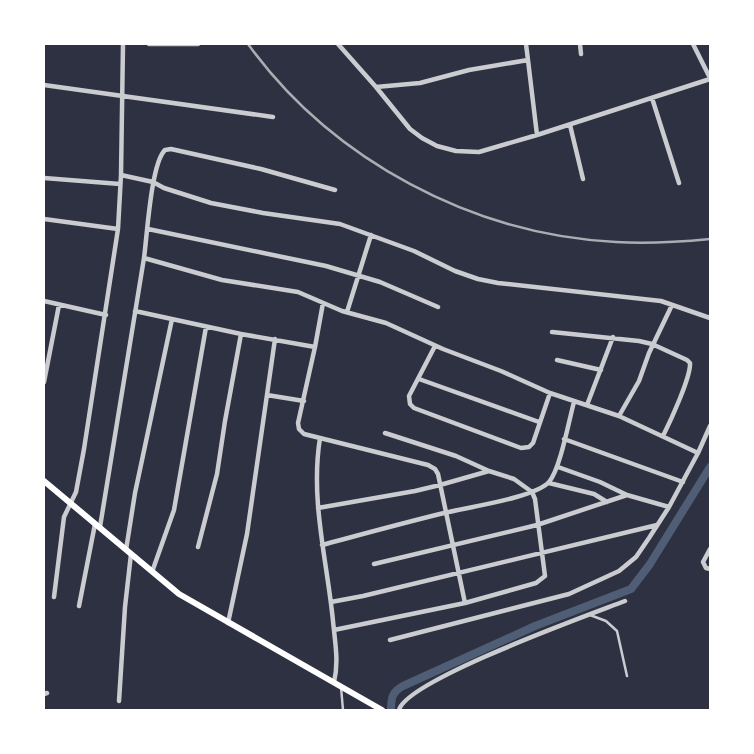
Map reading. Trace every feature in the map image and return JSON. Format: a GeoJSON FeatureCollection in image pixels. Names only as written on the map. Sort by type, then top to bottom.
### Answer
{"type":"FeatureCollection","features":[{"type":"Feature","properties":{"kind":"main road"},"geometry":{"type":"LineString","coordinates":[[44,481],[179,594],[382,710]]}},
{"type":"Feature","properties":{"kind":"street"},"geometry":{"type":"LineString","coordinates":[[54,597],[64,517],[76,492],[84,449],[118,229],[121,175],[123,44]]}},
{"type":"Feature","properties":{"kind":"street"},"geometry":{"type":"LineString","coordinates":[[150,44],[198,44]]}},
{"type":"Feature","properties":{"kind":"street"},"geometry":{"type":"LineString","coordinates":[[338,44],[410,129],[438,146],[456,151],[479,152],[570,125],[710,79],[693,44]]}},
{"type":"Feature","properties":{"kind":"street"},"geometry":{"type":"LineString","coordinates":[[526,44],[537,135]]}},
{"type":"Feature","properties":{"kind":"street"},"geometry":{"type":"LineString","coordinates":[[580,44],[581,54]]}},
{"type":"Feature","properties":{"kind":"street"},"geometry":{"type":"LineString","coordinates":[[376,87],[420,83],[469,70],[528,60]]}},
{"type":"Feature","properties":{"kind":"street"},"geometry":{"type":"LineString","coordinates":[[44,86],[273,117]]}},
{"type":"Feature","properties":{"kind":"street"},"geometry":{"type":"LineString","coordinates":[[652,98],[679,183]]}},
{"type":"Feature","properties":{"kind":"street"},"geometry":{"type":"LineString","coordinates":[[570,125],[582,179]]}},
{"type":"Feature","properties":{"kind":"street"},"geometry":{"type":"LineString","coordinates":[[79,606],[97,526],[135,311],[144,258],[153,182],[162,152],[172,149],[261,169],[334,190]]}},
{"type":"Feature","properties":{"kind":"street"},"geometry":{"type":"LineString","coordinates":[[121,175],[153,182],[164,188],[210,203],[340,224],[414,251],[455,271],[478,279],[498,283],[661,301],[710,318]]}},
{"type":"Feature","properties":{"kind":"street"},"geometry":{"type":"LineString","coordinates":[[44,178],[120,184]]}},
{"type":"Feature","properties":{"kind":"street"},"geometry":{"type":"LineString","coordinates":[[44,220],[118,229]]}},
{"type":"Feature","properties":{"kind":"street"},"geometry":{"type":"LineString","coordinates":[[148,229],[326,266],[380,282],[438,307]]}},
{"type":"Feature","properties":{"kind":"street"},"geometry":{"type":"LineString","coordinates":[[346,312],[371,235]]}},
{"type":"Feature","properties":{"kind":"street"},"geometry":{"type":"LineString","coordinates":[[144,258],[222,280],[298,292],[346,312],[386,323],[435,346],[501,371],[550,393],[619,416],[698,453]]}},
{"type":"Feature","properties":{"kind":"street"},"geometry":{"type":"LineString","coordinates":[[44,301],[106,315]]}},
{"type":"Feature","properties":{"kind":"street"},"geometry":{"type":"LineString","coordinates":[[323,303],[298,423],[299,428],[304,434],[428,465],[437,471],[465,603]]}},
{"type":"Feature","properties":{"kind":"street"},"geometry":{"type":"LineString","coordinates":[[44,382],[59,305]]}},
{"type":"Feature","properties":{"kind":"street"},"geometry":{"type":"LineString","coordinates":[[619,416],[639,381],[652,344],[672,305]]}},
{"type":"Feature","properties":{"kind":"street"},"geometry":{"type":"LineString","coordinates":[[135,311],[206,327],[315,347]]}},
{"type":"Feature","properties":{"kind":"street"},"geometry":{"type":"LineString","coordinates":[[119,701],[128,552],[135,493],[172,319]]}},
{"type":"Feature","properties":{"kind":"street"},"geometry":{"type":"LineString","coordinates":[[152,572],[174,510],[206,327]]}},
{"type":"Feature","properties":{"kind":"street"},"geometry":{"type":"LineString","coordinates":[[552,332],[613,337],[652,344],[684,357],[690,363],[689,371],[663,436]]}},
{"type":"Feature","properties":{"kind":"street"},"geometry":{"type":"LineString","coordinates":[[198,546],[217,474],[224,422],[241,334]]}},
{"type":"Feature","properties":{"kind":"street"},"geometry":{"type":"LineString","coordinates":[[587,405],[613,337]]}},
{"type":"Feature","properties":{"kind":"street"},"geometry":{"type":"LineString","coordinates":[[228,623],[246,534],[274,339]]}},
{"type":"Feature","properties":{"kind":"street"},"geometry":{"type":"LineString","coordinates":[[435,346],[409,396],[408,401],[411,406],[521,448],[530,447],[533,443],[550,393]]}},
{"type":"Feature","properties":{"kind":"street"},"geometry":{"type":"LineString","coordinates":[[557,360],[601,370]]}},
{"type":"Feature","properties":{"kind":"street"},"geometry":{"type":"LineString","coordinates":[[419,379],[539,422]]}},
{"type":"Feature","properties":{"kind":"street"},"geometry":{"type":"LineString","coordinates":[[267,395],[304,401]]}},
{"type":"Feature","properties":{"kind":"street"},"geometry":{"type":"LineString","coordinates":[[322,545],[446,512],[532,492],[549,483],[558,467],[574,402]]}},
{"type":"Feature","properties":{"kind":"street"},"geometry":{"type":"LineString","coordinates":[[390,640],[504,609],[569,594],[619,572],[636,557],[669,507],[710,426]]}},
{"type":"Feature","properties":{"kind":"street"},"geometry":{"type":"LineString","coordinates":[[334,630],[465,603],[536,583],[545,576],[546,572],[537,525],[536,506],[532,492],[525,485],[456,456],[385,433]]}},
{"type":"Feature","properties":{"kind":"street"},"geometry":{"type":"LineString","coordinates":[[320,438],[317,461],[318,508],[338,668],[334,682]]}},
{"type":"Feature","properties":{"kind":"street"},"geometry":{"type":"LineString","coordinates":[[564,439],[683,482]]}},
{"type":"Feature","properties":{"kind":"street"},"geometry":{"type":"LineString","coordinates":[[558,467],[600,482],[627,495],[669,507]]}},
{"type":"Feature","properties":{"kind":"street"},"geometry":{"type":"LineString","coordinates":[[318,508],[440,486],[489,471]]}},
{"type":"Feature","properties":{"kind":"street"},"geometry":{"type":"LineString","coordinates":[[549,483],[594,494],[607,502]]}},
{"type":"Feature","properties":{"kind":"street"},"geometry":{"type":"LineString","coordinates":[[374,564],[537,525],[627,495]]}},
{"type":"Feature","properties":{"kind":"street"},"geometry":{"type":"LineString","coordinates":[[331,602],[458,574],[657,525]]}},
{"type":"Feature","properties":{"kind":"street"},"geometry":{"type":"LineString","coordinates":[[710,549],[703,562],[706,568],[710,569]]}},
{"type":"Feature","properties":{"kind":"street"},"geometry":{"type":"LineString","coordinates":[[399,710],[404,701],[413,694],[446,676],[520,641],[624,601]]}},
{"type":"Feature","properties":{"kind":"lane"},"geometry":{"type":"LineString","coordinates":[[589,615],[606,621],[617,631],[627,676]]}},
{"type":"Feature","properties":{"kind":"lane"},"geometry":{"type":"LineString","coordinates":[[341,687],[343,710]]}},
{"type":"Feature","properties":{"kind":"waterway"},"geometry":{"type":"LineString","coordinates":[[391,710],[393,696],[403,686],[535,626],[631,589],[650,564],[710,467]]}},
{"type":"Feature","properties":{"kind":"railway"},"geometry":{"type":"LineString","coordinates":[[248,44],[282,86],[321,123],[364,156],[410,184],[459,207],[510,224],[563,236],[640,243],[710,239]]}}]}
